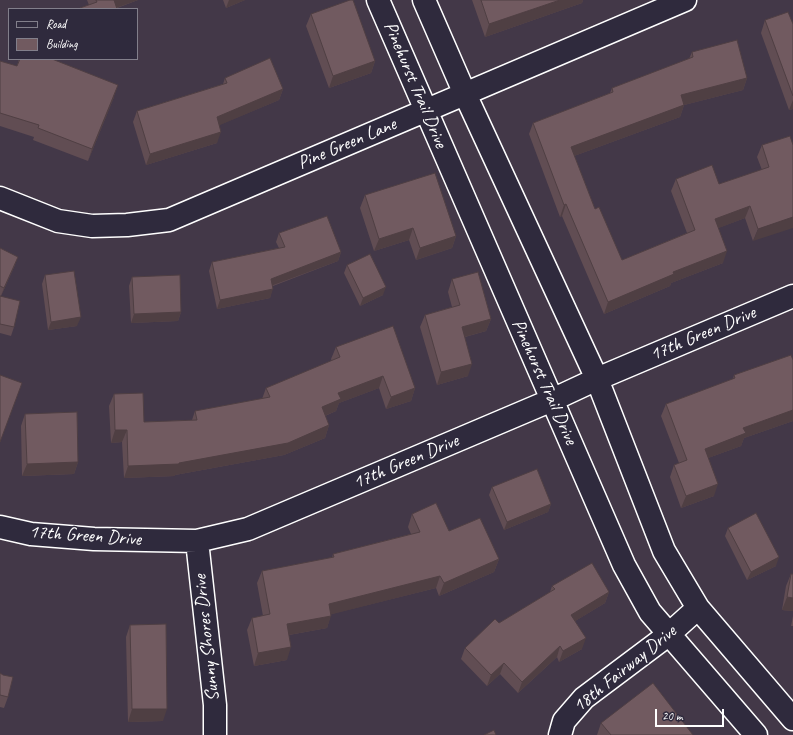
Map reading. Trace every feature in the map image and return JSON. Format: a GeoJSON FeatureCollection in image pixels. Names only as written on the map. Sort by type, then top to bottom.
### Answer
{"type":"FeatureCollection","features":[{"type":"Feature","properties":{"kind":"street","name":"Pinehurst Trail Drive"},"geometry":{"type":"LineString","coordinates":[[378,0],[624,565],[650,612],[668,635],[756,735]]}},
{"type":"Feature","properties":{"kind":"street"},"geometry":{"type":"LineString","coordinates":[[424,0],[465,94],[597,379],[664,551],[698,608],[793,718]]}},
{"type":"Feature","properties":{"kind":"street","name":"Pine Green Lane"},"geometry":{"type":"LineString","coordinates":[[0,198],[58,221],[92,226],[127,225],[169,220],[685,0]]}},
{"type":"Feature","properties":{"kind":"street","name":"17th Green Drive"},"geometry":{"type":"LineString","coordinates":[[0,527],[31,534],[94,539],[197,541],[248,529],[793,296]]}},
{"type":"Feature","properties":{"kind":"street","name":"Sunny Shores Drive"},"geometry":{"type":"LineString","coordinates":[[197,541],[215,705],[215,735]]}},
{"type":"Feature","properties":{"kind":"street","name":"18th Fairway Drive"},"geometry":{"type":"LineString","coordinates":[[560,735],[564,721],[584,698],[668,635],[698,608]]}},
{"type":"Feature","properties":{"kind":"building"},"geometry":{"type":"Polygon","coordinates":[[[96,0],[114,0],[117,8],[80,8],[97,2],[96,0]]]}},
{"type":"Feature","properties":{"kind":"building"},"geometry":{"type":"Polygon","coordinates":[[[353,0],[375,61],[333,76],[311,14],[353,0]]]}},
{"type":"Feature","properties":{"kind":"building"},"geometry":{"type":"Polygon","coordinates":[[[481,0],[560,0],[489,24],[481,0]]]}},
{"type":"Feature","properties":{"kind":"building"},"geometry":{"type":"Polygon","coordinates":[[[788,12],[793,24],[793,96],[765,20],[788,12]]]}},
{"type":"Feature","properties":{"kind":"building"},"geometry":{"type":"Polygon","coordinates":[[[737,40],[747,78],[681,95],[684,105],[571,147],[595,209],[599,207],[622,260],[695,230],[676,179],[712,165],[719,184],[769,167],[762,145],[790,136],[793,145],[793,217],[758,229],[750,206],[715,219],[727,251],[673,272],[674,274],[608,302],[566,204],[564,205],[533,123],[613,92],[612,88],[693,57],[692,52],[737,40]]]}},
{"type":"Feature","properties":{"kind":"building"},"geometry":{"type":"Polygon","coordinates":[[[270,58],[283,89],[217,117],[221,132],[150,154],[137,111],[227,83],[225,78],[270,58]]]}},
{"type":"Feature","properties":{"kind":"building"},"geometry":{"type":"Polygon","coordinates":[[[20,60],[55,60],[118,85],[92,149],[38,128],[39,125],[0,113],[0,61],[17,66],[20,60]]]}},
{"type":"Feature","properties":{"kind":"building"},"geometry":{"type":"Polygon","coordinates":[[[435,173],[456,236],[420,248],[413,228],[379,239],[365,195],[435,173]]]}},
{"type":"Feature","properties":{"kind":"building"},"geometry":{"type":"Polygon","coordinates":[[[327,216],[341,252],[271,279],[273,289],[220,300],[212,262],[285,247],[279,233],[327,216]]]}},
{"type":"Feature","properties":{"kind":"building"},"geometry":{"type":"Polygon","coordinates":[[[0,248],[18,257],[4,288],[0,286],[0,248]]]}},
{"type":"Feature","properties":{"kind":"building"},"geometry":{"type":"Polygon","coordinates":[[[370,254],[386,287],[363,298],[347,265],[370,254]]]}},
{"type":"Feature","properties":{"kind":"building"},"geometry":{"type":"Polygon","coordinates":[[[74,271],[81,317],[51,322],[45,275],[74,271]]]}},
{"type":"Feature","properties":{"kind":"building"},"geometry":{"type":"Polygon","coordinates":[[[478,272],[491,319],[462,327],[472,364],[441,372],[425,315],[460,305],[452,279],[478,272]]]}},
{"type":"Feature","properties":{"kind":"building"},"geometry":{"type":"Polygon","coordinates":[[[180,275],[181,312],[134,314],[132,277],[180,275]]]}},
{"type":"Feature","properties":{"kind":"building"},"geometry":{"type":"Polygon","coordinates":[[[0,296],[20,301],[14,327],[0,324],[0,296]]]}},
{"type":"Feature","properties":{"kind":"building"},"geometry":{"type":"Polygon","coordinates":[[[393,326],[415,388],[391,397],[383,376],[338,393],[341,399],[322,407],[329,425],[288,443],[179,464],[128,466],[127,430],[115,430],[114,394],[143,393],[144,422],[197,420],[195,411],[270,397],[266,388],[340,357],[336,347],[393,326]]]}},
{"type":"Feature","properties":{"kind":"building"},"geometry":{"type":"Polygon","coordinates":[[[791,355],[793,360],[793,410],[743,428],[746,433],[705,449],[718,484],[686,496],[674,465],[687,460],[666,404],[735,378],[734,375],[791,355]]]}},
{"type":"Feature","properties":{"kind":"building"},"geometry":{"type":"Polygon","coordinates":[[[0,375],[22,383],[0,442],[0,375]]]}},
{"type":"Feature","properties":{"kind":"building"},"geometry":{"type":"Polygon","coordinates":[[[77,412],[78,462],[27,464],[25,414],[77,412]]]}},
{"type":"Feature","properties":{"kind":"building"},"geometry":{"type":"Polygon","coordinates":[[[537,469],[551,504],[507,522],[492,487],[537,469]]]}},
{"type":"Feature","properties":{"kind":"building"},"geometry":{"type":"Polygon","coordinates":[[[436,503],[449,531],[480,518],[499,559],[444,583],[440,576],[329,604],[331,616],[287,624],[291,647],[258,653],[252,618],[270,614],[262,571],[334,557],[333,554],[420,532],[412,514],[436,503]]]}},
{"type":"Feature","properties":{"kind":"building"},"geometry":{"type":"Polygon","coordinates":[[[756,513],[779,557],[751,572],[728,528],[756,513]]]}},
{"type":"Feature","properties":{"kind":"building"},"geometry":{"type":"Polygon","coordinates":[[[592,563],[609,592],[571,615],[586,638],[563,651],[560,646],[522,682],[504,663],[491,675],[465,648],[495,619],[499,623],[555,589],[552,586],[592,563]]]}},
{"type":"Feature","properties":{"kind":"building"},"geometry":{"type":"Polygon","coordinates":[[[791,574],[793,574],[793,598],[787,597],[791,574]]]}},
{"type":"Feature","properties":{"kind":"building"},"geometry":{"type":"Polygon","coordinates":[[[166,624],[167,709],[132,709],[130,625],[166,624]]]}},
{"type":"Feature","properties":{"kind":"building"},"geometry":{"type":"Polygon","coordinates":[[[0,673],[13,677],[8,697],[0,695],[0,673]]]}},
{"type":"Feature","properties":{"kind":"building"},"geometry":{"type":"Polygon","coordinates":[[[653,683],[693,735],[611,735],[601,723],[653,683]]]}},
{"type":"Feature","properties":{"kind":"building"},"geometry":{"type":"Polygon","coordinates":[[[494,730],[496,735],[484,735],[494,730]]]}}]}
